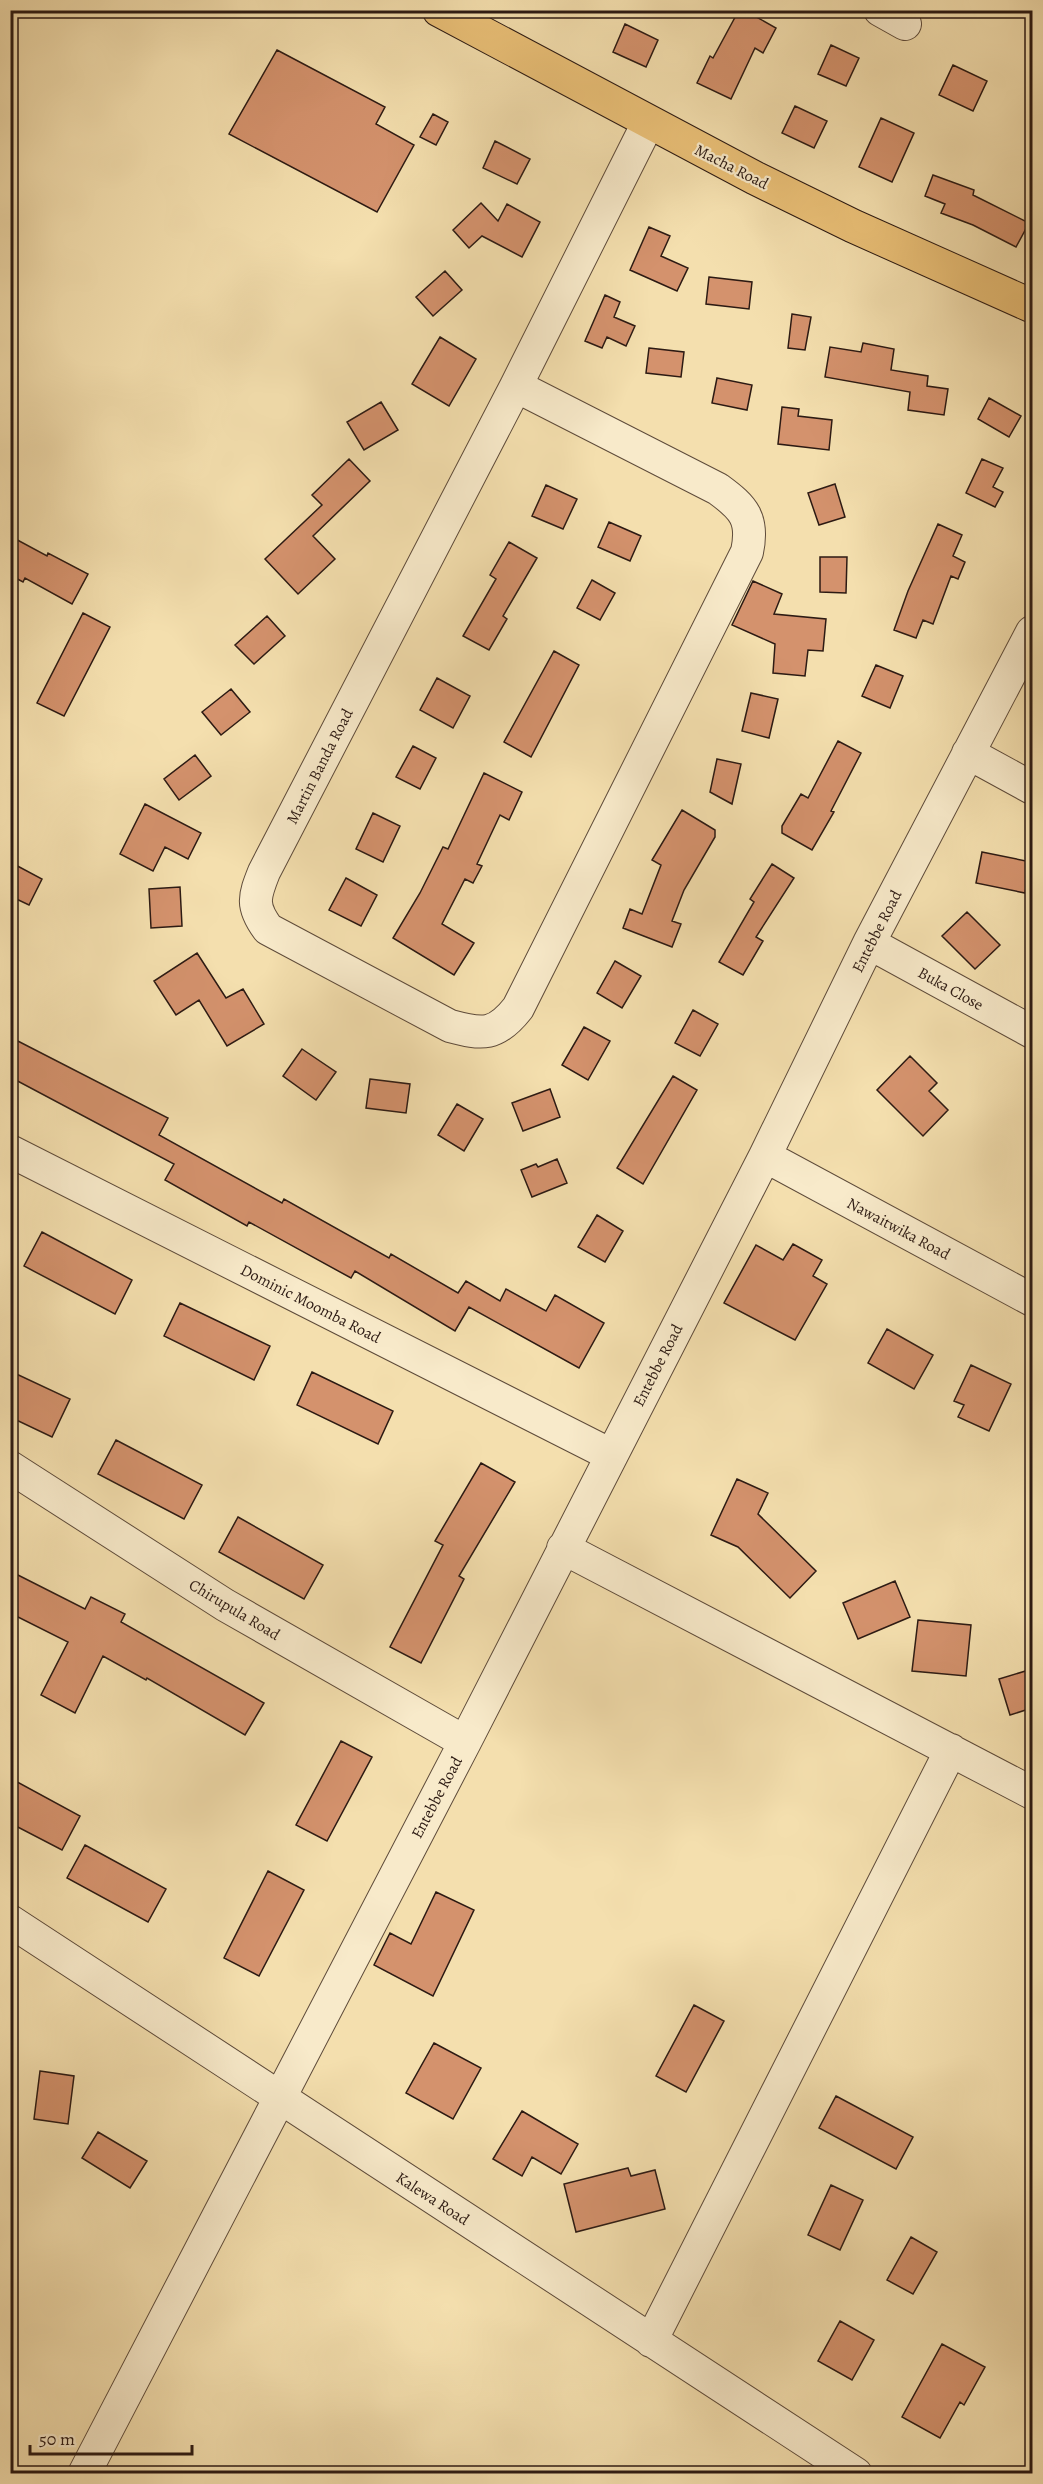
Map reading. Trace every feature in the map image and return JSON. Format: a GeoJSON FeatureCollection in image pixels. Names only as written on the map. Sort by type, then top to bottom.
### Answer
{"type":"FeatureCollection","features":[{"type":"Feature","properties":{"kind":"main road","name":"Macha Road"},"geometry":{"type":"LineString","coordinates":[[439,10],[648,123],[853,226],[1032,306]]}},
{"type":"Feature","properties":{"kind":"street","name":"Martin Banda Road"},"geometry":{"type":"LineString","coordinates":[[516,386],[718,489],[734,501],[749,520],[751,535],[742,563],[518,1008],[505,1024],[490,1031],[470,1032],[450,1026],[268,929],[257,914],[255,895],[264,872],[516,386],[648,123]]}},
{"type":"Feature","properties":{"kind":"street","name":"Entebbe Road"},"geometry":{"type":"LineString","coordinates":[[84,2474],[465,1742],[765,1156],[869,943],[1032,632]]}},
{"type":"Feature","properties":{"kind":"street"},"geometry":{"type":"LineString","coordinates":[[969,753],[1032,788]]}},
{"type":"Feature","properties":{"kind":"street","name":"Buka Close"},"geometry":{"type":"LineString","coordinates":[[869,943],[1032,1032]]}},
{"type":"Feature","properties":{"kind":"street","name":"Dominic Moomba Road"},"geometry":{"type":"LineString","coordinates":[[10,1151],[611,1455]]}},
{"type":"Feature","properties":{"kind":"street","name":"Nawaitwika Road"},"geometry":{"type":"LineString","coordinates":[[765,1156],[1032,1300]]}},
{"type":"Feature","properties":{"kind":"street","name":"Chirupula Road"},"geometry":{"type":"LineString","coordinates":[[10,1467],[225,1605],[465,1742]]}},
{"type":"Feature","properties":{"kind":"street"},"geometry":{"type":"LineString","coordinates":[[563,1548],[1032,1793]]}},
{"type":"Feature","properties":{"kind":"street"},"geometry":{"type":"LineString","coordinates":[[651,2341],[951,1750]]}},
{"type":"Feature","properties":{"kind":"street","name":"Kalewa Road"},"geometry":{"type":"LineString","coordinates":[[10,1921],[856,2474]]}},
{"type":"Feature","properties":{"kind":"building"},"geometry":{"type":"Polygon","coordinates":[[[739,10],[744,10],[776,28],[763,53],[755,48],[731,99],[697,83],[710,56],[713,58],[739,10]]]}},
{"type":"Feature","properties":{"kind":"building"},"geometry":{"type":"Polygon","coordinates":[[[625,24],[658,40],[646,67],[613,52],[625,24]]]}},
{"type":"Feature","properties":{"kind":"building"},"geometry":{"type":"Polygon","coordinates":[[[831,45],[859,58],[846,86],[818,74],[831,45]]]}},
{"type":"Feature","properties":{"kind":"building"},"geometry":{"type":"Polygon","coordinates":[[[277,50],[385,107],[376,124],[414,145],[377,212],[229,134],[277,50]]]}},
{"type":"Feature","properties":{"kind":"building"},"geometry":{"type":"Polygon","coordinates":[[[953,65],[987,81],[973,111],[939,95],[953,65]]]}},
{"type":"Feature","properties":{"kind":"building"},"geometry":{"type":"Polygon","coordinates":[[[795,106],[827,121],[814,148],[782,133],[795,106]]]}},
{"type":"Feature","properties":{"kind":"building"},"geometry":{"type":"Polygon","coordinates":[[[433,114],[448,122],[436,145],[420,137],[433,114]]]}},
{"type":"Feature","properties":{"kind":"building"},"geometry":{"type":"Polygon","coordinates":[[[881,118],[914,133],[892,182],[859,167],[881,118]]]}},
{"type":"Feature","properties":{"kind":"building"},"geometry":{"type":"Polygon","coordinates":[[[495,141],[530,159],[517,184],[483,168],[495,141]]]}},
{"type":"Feature","properties":{"kind":"building"},"geometry":{"type":"Polygon","coordinates":[[[933,175],[974,190],[973,195],[1029,223],[1016,247],[973,225],[941,213],[945,204],[925,196],[933,175]]]}},
{"type":"Feature","properties":{"kind":"building"},"geometry":{"type":"Polygon","coordinates":[[[481,203],[498,221],[507,204],[540,222],[522,257],[482,236],[469,248],[453,230],[481,203]]]}},
{"type":"Feature","properties":{"kind":"building"},"geometry":{"type":"Polygon","coordinates":[[[649,227],[670,236],[661,256],[688,268],[677,291],[630,270],[649,227]]]}},
{"type":"Feature","properties":{"kind":"building"},"geometry":{"type":"Polygon","coordinates":[[[445,271],[462,290],[433,316],[416,297],[445,271]]]}},
{"type":"Feature","properties":{"kind":"building"},"geometry":{"type":"Polygon","coordinates":[[[709,277],[752,282],[749,309],[706,304],[709,277]]]}},
{"type":"Feature","properties":{"kind":"building"},"geometry":{"type":"Polygon","coordinates":[[[605,295],[620,302],[614,317],[635,326],[626,346],[607,337],[602,348],[585,341],[605,295]]]}},
{"type":"Feature","properties":{"kind":"building"},"geometry":{"type":"Polygon","coordinates":[[[792,314],[811,317],[805,350],[788,348],[792,314]]]}},
{"type":"Feature","properties":{"kind":"building"},"geometry":{"type":"Polygon","coordinates":[[[440,337],[476,359],[449,406],[412,384],[440,337]]]}},
{"type":"Feature","properties":{"kind":"building"},"geometry":{"type":"Polygon","coordinates":[[[863,343],[894,349],[891,370],[928,376],[927,386],[948,389],[944,415],[908,410],[910,392],[825,377],[830,347],[861,352],[863,343]]]}},
{"type":"Feature","properties":{"kind":"building"},"geometry":{"type":"Polygon","coordinates":[[[649,348],[684,352],[681,377],[646,373],[649,348]]]}},
{"type":"Feature","properties":{"kind":"building"},"geometry":{"type":"Polygon","coordinates":[[[717,378],[752,385],[747,410],[712,403],[717,378]]]}},
{"type":"Feature","properties":{"kind":"building"},"geometry":{"type":"Polygon","coordinates":[[[989,398],[1021,416],[1009,437],[978,419],[989,398]]]}},
{"type":"Feature","properties":{"kind":"building"},"geometry":{"type":"Polygon","coordinates":[[[381,402],[398,430],[364,450],[347,422],[381,402]]]}},
{"type":"Feature","properties":{"kind":"building"},"geometry":{"type":"Polygon","coordinates":[[[782,407],[799,409],[798,416],[832,420],[829,450],[778,444],[782,407]]]}},
{"type":"Feature","properties":{"kind":"building"},"geometry":{"type":"Polygon","coordinates":[[[349,459],[370,481],[313,536],[335,559],[298,594],[265,559],[322,505],[312,495],[349,459]]]}},
{"type":"Feature","properties":{"kind":"building"},"geometry":{"type":"Polygon","coordinates":[[[982,459],[1003,468],[993,487],[1003,492],[995,507],[966,493],[982,459]]]}},
{"type":"Feature","properties":{"kind":"building"},"geometry":{"type":"Polygon","coordinates":[[[835,484],[845,517],[819,525],[808,493],[835,484]]]}},
{"type":"Feature","properties":{"kind":"building"},"geometry":{"type":"Polygon","coordinates":[[[546,485],[577,499],[563,529],[532,516],[546,485]]]}},
{"type":"Feature","properties":{"kind":"building"},"geometry":{"type":"Polygon","coordinates":[[[609,522],[641,536],[630,561],[598,547],[609,522]]]}},
{"type":"Feature","properties":{"kind":"building"},"geometry":{"type":"Polygon","coordinates":[[[938,524],[962,535],[953,556],[965,562],[958,579],[951,576],[933,624],[923,620],[916,638],[894,630],[908,591],[938,524]]]}},
{"type":"Feature","properties":{"kind":"building"},"geometry":{"type":"Polygon","coordinates":[[[10,536],[88,574],[72,604],[25,578],[23,582],[10,575],[10,536]]]}},
{"type":"Feature","properties":{"kind":"building"},"geometry":{"type":"Polygon","coordinates":[[[509,542],[537,558],[503,616],[507,619],[489,650],[463,636],[496,579],[490,575],[509,542]]]}},
{"type":"Feature","properties":{"kind":"building"},"geometry":{"type":"Polygon","coordinates":[[[820,557],[847,557],[846,593],[820,592],[820,557]]]}},
{"type":"Feature","properties":{"kind":"building"},"geometry":{"type":"Polygon","coordinates":[[[592,580],[615,593],[600,620],[577,608],[592,580]]]}},
{"type":"Feature","properties":{"kind":"building"},"geometry":{"type":"Polygon","coordinates":[[[753,581],[782,594],[774,614],[826,619],[823,651],[808,650],[805,676],[773,673],[775,644],[732,625],[753,581]]]}},
{"type":"Feature","properties":{"kind":"building"},"geometry":{"type":"Polygon","coordinates":[[[83,613],[110,627],[64,716],[37,703],[83,613]]]}},
{"type":"Feature","properties":{"kind":"building"},"geometry":{"type":"Polygon","coordinates":[[[267,616],[285,636],[254,664],[235,645],[267,616]]]}},
{"type":"Feature","properties":{"kind":"building"},"geometry":{"type":"Polygon","coordinates":[[[554,651],[579,665],[531,757],[504,742],[554,651]]]}},
{"type":"Feature","properties":{"kind":"building"},"geometry":{"type":"Polygon","coordinates":[[[876,665],[903,676],[890,708],[862,696],[876,665]]]}},
{"type":"Feature","properties":{"kind":"building"},"geometry":{"type":"Polygon","coordinates":[[[437,678],[470,696],[453,728],[420,710],[437,678]]]}},
{"type":"Feature","properties":{"kind":"building"},"geometry":{"type":"Polygon","coordinates":[[[231,689],[250,712],[221,735],[202,712],[231,689]]]}},
{"type":"Feature","properties":{"kind":"building"},"geometry":{"type":"Polygon","coordinates":[[[751,693],[778,699],[769,738],[742,731],[751,693]]]}},
{"type":"Feature","properties":{"kind":"building"},"geometry":{"type":"Polygon","coordinates":[[[838,741],[861,753],[831,811],[834,812],[812,850],[782,833],[782,826],[801,794],[808,798],[838,741]]]}},
{"type":"Feature","properties":{"kind":"building"},"geometry":{"type":"Polygon","coordinates":[[[413,746],[436,758],[420,789],[396,777],[413,746]]]}},
{"type":"Feature","properties":{"kind":"building"},"geometry":{"type":"Polygon","coordinates":[[[195,755],[211,776],[179,800],[164,779],[195,755]]]}},
{"type":"Feature","properties":{"kind":"building"},"geometry":{"type":"Polygon","coordinates":[[[717,759],[741,764],[732,804],[710,792],[717,759]]]}},
{"type":"Feature","properties":{"kind":"building"},"geometry":{"type":"Polygon","coordinates":[[[484,773],[522,792],[509,820],[500,815],[477,864],[482,866],[473,883],[465,879],[442,924],[474,943],[454,975],[393,938],[420,893],[443,847],[448,849],[484,773]]]}},
{"type":"Feature","properties":{"kind":"building"},"geometry":{"type":"Polygon","coordinates":[[[145,804],[201,833],[188,859],[165,847],[153,871],[120,854],[145,804]]]}},
{"type":"Feature","properties":{"kind":"building"},"geometry":{"type":"Polygon","coordinates":[[[682,810],[715,830],[715,837],[684,890],[672,921],[681,924],[672,947],[623,928],[630,909],[642,914],[661,865],[652,860],[682,810]]]}},
{"type":"Feature","properties":{"kind":"building"},"geometry":{"type":"Polygon","coordinates":[[[373,813],[400,826],[383,862],[356,849],[373,813]]]}},
{"type":"Feature","properties":{"kind":"building"},"geometry":{"type":"Polygon","coordinates":[[[982,852],[1031,862],[1025,893],[976,883],[982,852]]]}},
{"type":"Feature","properties":{"kind":"building"},"geometry":{"type":"Polygon","coordinates":[[[10,862],[42,879],[29,905],[10,896],[10,862]]]}},
{"type":"Feature","properties":{"kind":"building"},"geometry":{"type":"Polygon","coordinates":[[[772,864],[794,878],[756,937],[763,941],[743,975],[719,962],[754,902],[750,899],[772,864]]]}},
{"type":"Feature","properties":{"kind":"building"},"geometry":{"type":"Polygon","coordinates":[[[346,878],[377,895],[361,926],[329,910],[346,878]]]}},
{"type":"Feature","properties":{"kind":"building"},"geometry":{"type":"Polygon","coordinates":[[[180,887],[182,926],[151,928],[149,889],[180,887]]]}},
{"type":"Feature","properties":{"kind":"building"},"geometry":{"type":"Polygon","coordinates":[[[967,912],[1000,945],[975,969],[942,936],[967,912]]]}},
{"type":"Feature","properties":{"kind":"building"},"geometry":{"type":"Polygon","coordinates":[[[197,953],[226,998],[243,989],[264,1024],[227,1046],[199,1000],[176,1015],[154,981],[197,953]]]}},
{"type":"Feature","properties":{"kind":"building"},"geometry":{"type":"Polygon","coordinates":[[[615,961],[641,976],[622,1008],[597,993],[615,961]]]}},
{"type":"Feature","properties":{"kind":"building"},"geometry":{"type":"Polygon","coordinates":[[[693,1010],[718,1024],[700,1056],[675,1043],[693,1010]]]}},
{"type":"Feature","properties":{"kind":"building"},"geometry":{"type":"Polygon","coordinates":[[[584,1027],[610,1041],[588,1080],[562,1065],[584,1027]]]}},
{"type":"Feature","properties":{"kind":"building"},"geometry":{"type":"Polygon","coordinates":[[[10,1037],[168,1118],[159,1135],[282,1203],[284,1199],[389,1258],[391,1254],[458,1293],[466,1281],[500,1301],[506,1289],[546,1311],[555,1295],[604,1323],[579,1368],[469,1307],[455,1331],[355,1271],[351,1278],[249,1222],[247,1226],[165,1180],[174,1164],[10,1077],[10,1037]]]}},
{"type":"Feature","properties":{"kind":"building"},"geometry":{"type":"Polygon","coordinates":[[[302,1049],[336,1072],[316,1100],[283,1076],[302,1049]]]}},
{"type":"Feature","properties":{"kind":"building"},"geometry":{"type":"Polygon","coordinates":[[[910,1056],[937,1083],[929,1091],[948,1110],[923,1136],[877,1090],[910,1056]]]}},
{"type":"Feature","properties":{"kind":"building"},"geometry":{"type":"Polygon","coordinates":[[[673,1076],[697,1090],[643,1184],[617,1168],[673,1076]]]}},
{"type":"Feature","properties":{"kind":"building"},"geometry":{"type":"Polygon","coordinates":[[[370,1079],[410,1084],[406,1113],[366,1108],[370,1079]]]}},
{"type":"Feature","properties":{"kind":"building"},"geometry":{"type":"Polygon","coordinates":[[[550,1089],[560,1117],[523,1131],[512,1103],[550,1089]]]}},
{"type":"Feature","properties":{"kind":"building"},"geometry":{"type":"Polygon","coordinates":[[[457,1104],[483,1119],[464,1151],[438,1135],[457,1104]]]}},
{"type":"Feature","properties":{"kind":"building"},"geometry":{"type":"Polygon","coordinates":[[[557,1159],[567,1183],[532,1197],[521,1170],[536,1164],[538,1167],[557,1159]]]}},
{"type":"Feature","properties":{"kind":"building"},"geometry":{"type":"Polygon","coordinates":[[[597,1215],[623,1231],[605,1262],[578,1247],[597,1215]]]}},
{"type":"Feature","properties":{"kind":"building"},"geometry":{"type":"Polygon","coordinates":[[[42,1232],[132,1280],[115,1314],[24,1266],[42,1232]]]}},
{"type":"Feature","properties":{"kind":"building"},"geometry":{"type":"Polygon","coordinates":[[[793,1244],[822,1260],[813,1276],[827,1284],[795,1340],[724,1303],[756,1245],[783,1260],[793,1244]]]}},
{"type":"Feature","properties":{"kind":"building"},"geometry":{"type":"Polygon","coordinates":[[[180,1303],[270,1346],[254,1380],[164,1336],[180,1303]]]}},
{"type":"Feature","properties":{"kind":"building"},"geometry":{"type":"Polygon","coordinates":[[[887,1329],[933,1355],[914,1389],[868,1363],[887,1329]]]}},
{"type":"Feature","properties":{"kind":"building"},"geometry":{"type":"Polygon","coordinates":[[[971,1365],[1011,1384],[989,1431],[958,1417],[964,1405],[954,1401],[971,1365]]]}},
{"type":"Feature","properties":{"kind":"building"},"geometry":{"type":"Polygon","coordinates":[[[10,1371],[70,1399],[52,1437],[10,1417],[10,1371]]]}},
{"type":"Feature","properties":{"kind":"building"},"geometry":{"type":"Polygon","coordinates":[[[312,1372],[393,1411],[378,1444],[297,1405],[312,1372]]]}},
{"type":"Feature","properties":{"kind":"building"},"geometry":{"type":"Polygon","coordinates":[[[116,1440],[202,1485],[184,1519],[98,1474],[116,1440]]]}},
{"type":"Feature","properties":{"kind":"building"},"geometry":{"type":"Polygon","coordinates":[[[481,1463],[515,1482],[459,1576],[464,1579],[421,1663],[390,1647],[443,1545],[435,1541],[481,1463]]]}},
{"type":"Feature","properties":{"kind":"building"},"geometry":{"type":"Polygon","coordinates":[[[737,1479],[768,1493],[758,1514],[816,1571],[790,1598],[738,1547],[711,1535],[737,1479]]]}},
{"type":"Feature","properties":{"kind":"building"},"geometry":{"type":"Polygon","coordinates":[[[238,1517],[323,1565],[304,1599],[219,1552],[238,1517]]]}},
{"type":"Feature","properties":{"kind":"building"},"geometry":{"type":"Polygon","coordinates":[[[10,1571],[85,1609],[91,1597],[125,1614],[121,1622],[264,1703],[245,1735],[147,1678],[146,1680],[103,1656],[75,1713],[41,1695],[68,1642],[10,1613],[10,1571]]]}},
{"type":"Feature","properties":{"kind":"building"},"geometry":{"type":"Polygon","coordinates":[[[895,1581],[910,1617],[858,1639],[843,1603],[895,1581]]]}},
{"type":"Feature","properties":{"kind":"building"},"geometry":{"type":"Polygon","coordinates":[[[918,1620],[971,1625],[966,1676],[912,1671],[918,1620]]]}},
{"type":"Feature","properties":{"kind":"building"},"geometry":{"type":"Polygon","coordinates":[[[1032,1669],[1032,1708],[1010,1715],[999,1679],[1032,1669]]]}},
{"type":"Feature","properties":{"kind":"building"},"geometry":{"type":"Polygon","coordinates":[[[341,1741],[372,1757],[327,1841],[296,1825],[341,1741]]]}},
{"type":"Feature","properties":{"kind":"building"},"geometry":{"type":"Polygon","coordinates":[[[10,1778],[80,1816],[62,1850],[10,1823],[10,1778]]]}},
{"type":"Feature","properties":{"kind":"building"},"geometry":{"type":"Polygon","coordinates":[[[85,1845],[166,1889],[148,1922],[67,1878],[85,1845]]]}},
{"type":"Feature","properties":{"kind":"building"},"geometry":{"type":"Polygon","coordinates":[[[268,1871],[304,1890],[259,1976],[224,1958],[268,1871]]]}},
{"type":"Feature","properties":{"kind":"building"},"geometry":{"type":"Polygon","coordinates":[[[436,1892],[474,1910],[433,1996],[374,1965],[390,1933],[411,1944],[436,1892]]]}},
{"type":"Feature","properties":{"kind":"building"},"geometry":{"type":"Polygon","coordinates":[[[694,2005],[724,2021],[686,2092],[656,2076],[694,2005]]]}},
{"type":"Feature","properties":{"kind":"building"},"geometry":{"type":"Polygon","coordinates":[[[434,2043],[481,2068],[453,2119],[406,2093],[434,2043]]]}},
{"type":"Feature","properties":{"kind":"building"},"geometry":{"type":"Polygon","coordinates":[[[40,2071],[74,2076],[68,2124],[34,2119],[40,2071]]]}},
{"type":"Feature","properties":{"kind":"building"},"geometry":{"type":"Polygon","coordinates":[[[836,2096],[913,2137],[896,2169],[819,2128],[836,2096]]]}},
{"type":"Feature","properties":{"kind":"building"},"geometry":{"type":"Polygon","coordinates":[[[522,2111],[578,2144],[561,2174],[532,2157],[522,2176],[493,2159],[522,2111]]]}},
{"type":"Feature","properties":{"kind":"building"},"geometry":{"type":"Polygon","coordinates":[[[98,2132],[147,2161],[130,2188],[82,2158],[98,2132]]]}},
{"type":"Feature","properties":{"kind":"building"},"geometry":{"type":"Polygon","coordinates":[[[628,2168],[631,2176],[655,2170],[665,2209],[576,2232],[564,2184],[628,2168]]]}},
{"type":"Feature","properties":{"kind":"building"},"geometry":{"type":"Polygon","coordinates":[[[831,2185],[863,2200],[840,2250],[808,2235],[831,2185]]]}},
{"type":"Feature","properties":{"kind":"building"},"geometry":{"type":"Polygon","coordinates":[[[911,2237],[937,2252],[913,2294],[887,2280],[911,2237]]]}},
{"type":"Feature","properties":{"kind":"building"},"geometry":{"type":"Polygon","coordinates":[[[840,2321],[874,2340],[852,2380],[818,2361],[840,2321]]]}},
{"type":"Feature","properties":{"kind":"building"},"geometry":{"type":"Polygon","coordinates":[[[942,2344],[985,2367],[964,2405],[960,2402],[940,2438],[902,2417],[942,2344]]]}}]}
